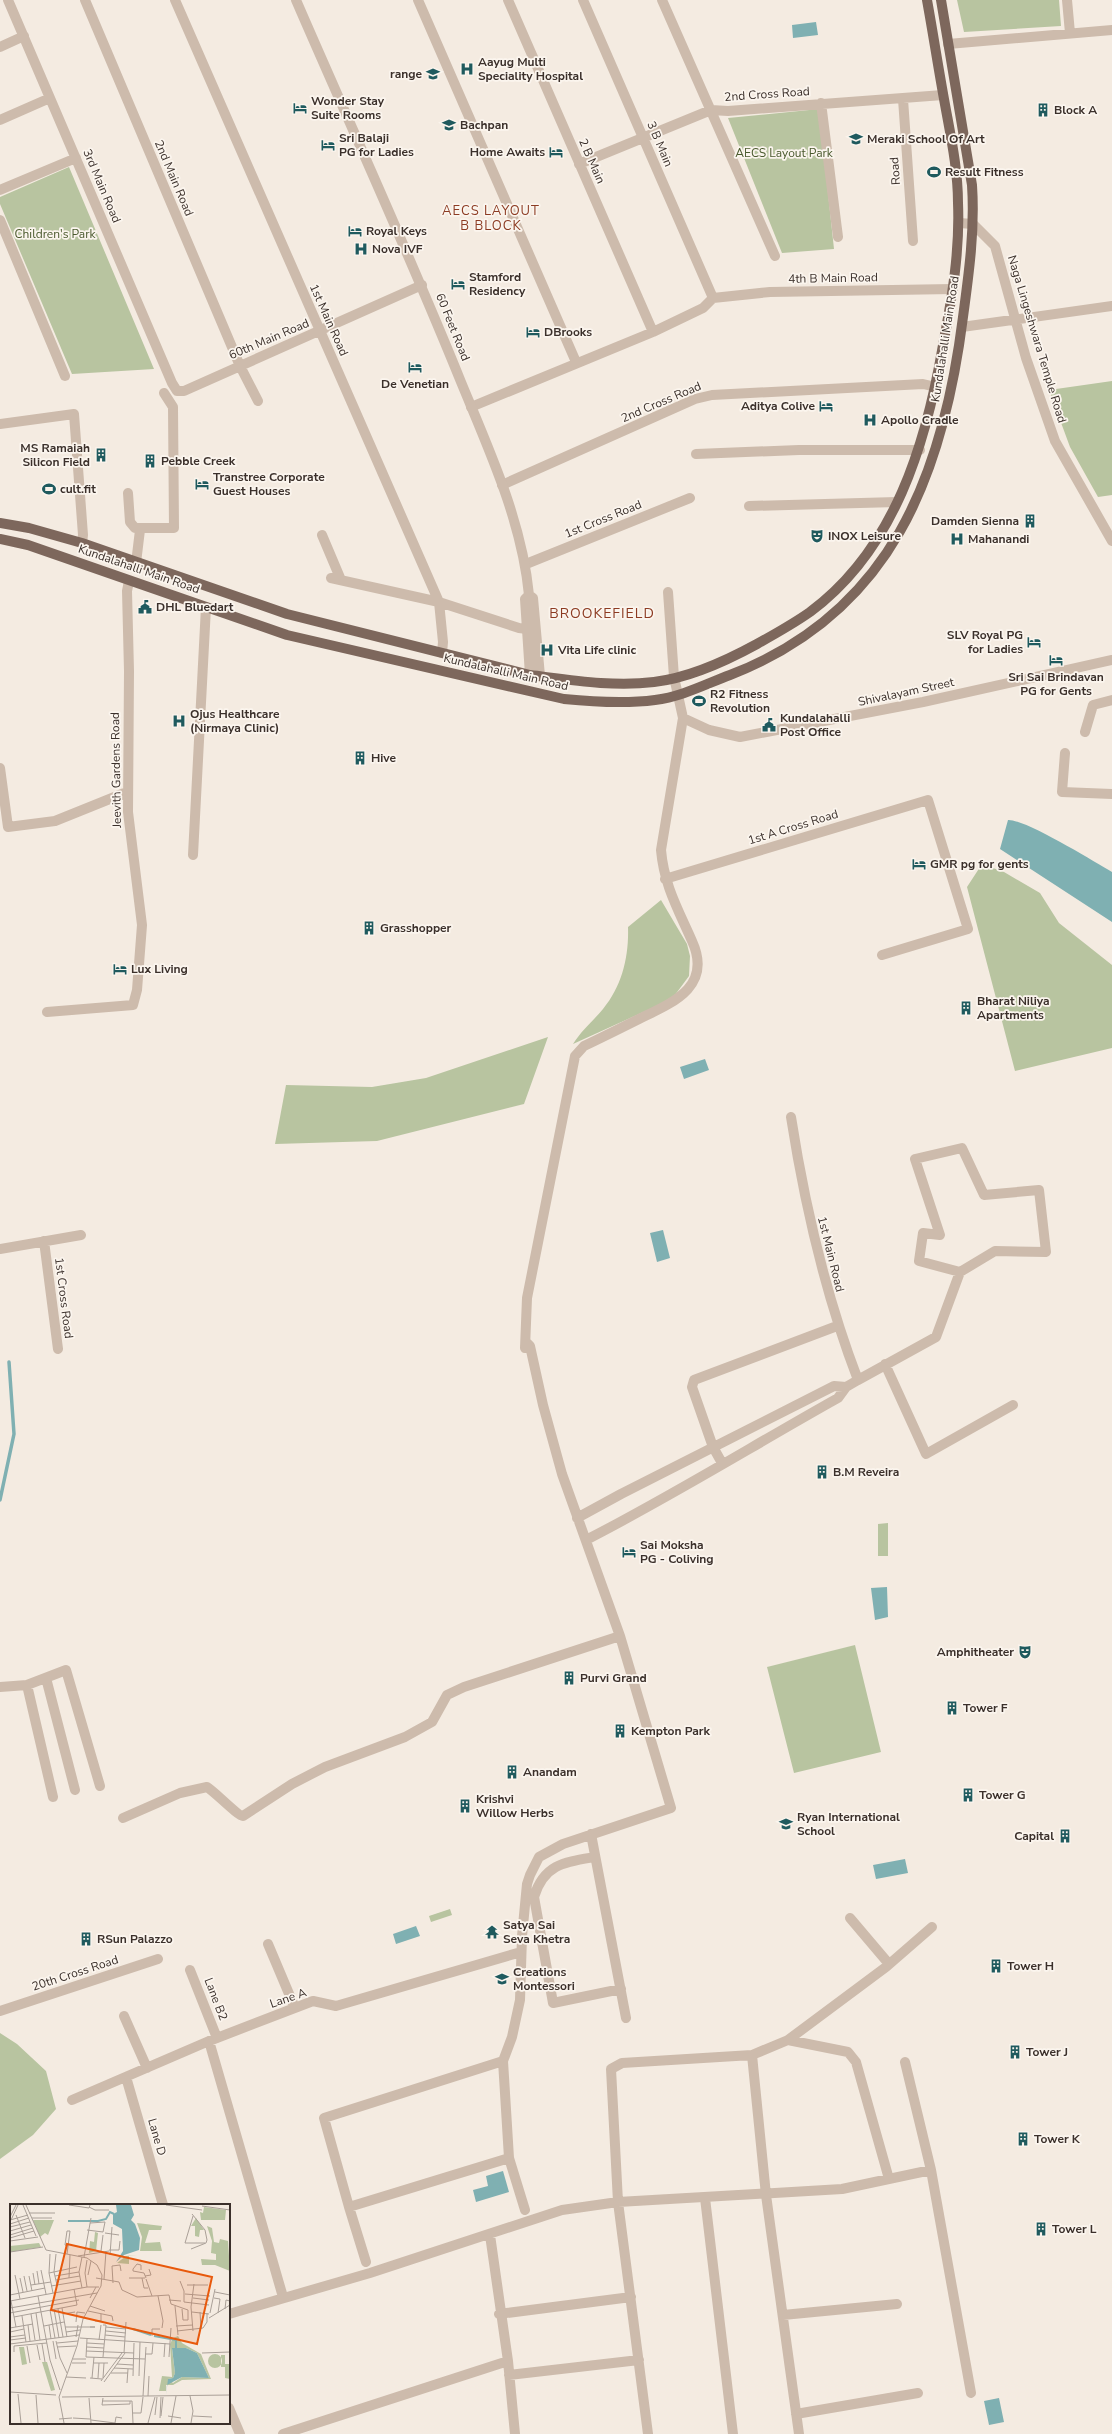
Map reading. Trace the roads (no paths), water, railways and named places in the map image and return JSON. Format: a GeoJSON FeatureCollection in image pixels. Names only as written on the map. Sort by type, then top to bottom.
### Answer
{"type":"FeatureCollection","features":[{"type":"Feature","properties":{"kind":"main road","name":"Kundalahalli Main Road"},"geometry":{"type":"LineString","coordinates":[[0,523],[29,528],[82,543],[136,563],[287,614],[535,676],[601,683],[656,682],[715,664],[742,652],[811,612],[847,579],[868,553],[897,502],[920,450],[936,387],[953,289],[958,223],[956,171],[927,0]]}},
{"type":"Feature","properties":{"kind":"main road","name":"Kundalahalli Main Road"},"geometry":{"type":"LineString","coordinates":[[0,539],[28,545],[287,635],[544,696],[607,703],[656,700],[677,695],[747,668],[797,641],[842,608],[882,560],[900,533],[917,500],[934,455],[954,378],[962,327],[973,224],[972,185],[941,0]]}},
{"type":"Feature","properties":{"kind":"street","name":"3rd Main Road"},"geometry":{"type":"LineString","coordinates":[[8,0],[172,383]]}},
{"type":"Feature","properties":{"kind":"street","name":"2nd Main Road"},"geometry":{"type":"LineString","coordinates":[[84,0],[240,366],[258,401]]}},
{"type":"Feature","properties":{"kind":"street","name":"1st Main Road"},"geometry":{"type":"LineString","coordinates":[[175,0],[438,602],[443,642],[442,653]]}},
{"type":"Feature","properties":{"kind":"street","name":"60 Feet Road"},"geometry":{"type":"LineString","coordinates":[[296,0],[422,285],[502,485],[526,564],[529,595],[533,598],[535,676]]}},
{"type":"Feature","properties":{"kind":"street"},"geometry":{"type":"LineString","coordinates":[[418,0],[576,362]]}},
{"type":"Feature","properties":{"kind":"street","name":"2 B Main"},"geometry":{"type":"LineString","coordinates":[[508,0],[653,332]]}},
{"type":"Feature","properties":{"kind":"street","name":"3 B Main"},"geometry":{"type":"LineString","coordinates":[[583,0],[713,298]]}},
{"type":"Feature","properties":{"kind":"street"},"geometry":{"type":"LineString","coordinates":[[662,0],[775,256]]}},
{"type":"Feature","properties":{"kind":"street"},"geometry":{"type":"LineString","coordinates":[[1067,0],[1070,33]]}},
{"type":"Feature","properties":{"kind":"street"},"geometry":{"type":"LineString","coordinates":[[948,44],[1112,30]]}},
{"type":"Feature","properties":{"kind":"street"},"geometry":{"type":"LineString","coordinates":[[0,47],[24,36]]}},
{"type":"Feature","properties":{"kind":"street","name":"2nd Cross Road"},"geometry":{"type":"LineString","coordinates":[[579,164],[711,110],[728,111],[943,95]]}},
{"type":"Feature","properties":{"kind":"street"},"geometry":{"type":"LineString","coordinates":[[0,120],[50,98]]}},
{"type":"Feature","properties":{"kind":"street","name":"Road"},"geometry":{"type":"LineString","coordinates":[[903,99],[913,241]]}},
{"type":"Feature","properties":{"kind":"street"},"geometry":{"type":"LineString","coordinates":[[821,103],[838,237]]}},
{"type":"Feature","properties":{"kind":"street"},"geometry":{"type":"LineString","coordinates":[[0,190],[76,158]]}},
{"type":"Feature","properties":{"kind":"street"},"geometry":{"type":"LineString","coordinates":[[0,220],[64,376]]}},
{"type":"Feature","properties":{"kind":"street"},"geometry":{"type":"LineString","coordinates":[[958,223],[973,224]]}},
{"type":"Feature","properties":{"kind":"street","name":"Naga Lingeshwara Temple Road"},"geometry":{"type":"LineString","coordinates":[[973,224],[995,246],[1026,358],[1055,441],[1112,541]]}},
{"type":"Feature","properties":{"kind":"street","name":"60th Main Road"},"geometry":{"type":"LineString","coordinates":[[172,383],[177,390],[184,390],[320,332],[422,285]]}},
{"type":"Feature","properties":{"kind":"street","name":"4th B Main Road"},"geometry":{"type":"LineString","coordinates":[[713,298],[770,292],[953,289]]}},
{"type":"Feature","properties":{"kind":"street"},"geometry":{"type":"LineString","coordinates":[[471,407],[576,362],[653,332],[703,308],[713,298]]}},
{"type":"Feature","properties":{"kind":"street"},"geometry":{"type":"LineString","coordinates":[[962,327],[1112,306]]}},
{"type":"Feature","properties":{"kind":"street","name":"2nd Cross Road"},"geometry":{"type":"LineString","coordinates":[[502,485],[695,399],[712,395],[923,384],[936,387]]}},
{"type":"Feature","properties":{"kind":"street"},"geometry":{"type":"LineString","coordinates":[[128,492],[130,522],[140,530],[174,528],[174,407],[164,393]]}},
{"type":"Feature","properties":{"kind":"street"},"geometry":{"type":"LineString","coordinates":[[0,424],[74,414],[83,535],[82,543]]}},
{"type":"Feature","properties":{"kind":"street"},"geometry":{"type":"LineString","coordinates":[[696,454],[920,450]]}},
{"type":"Feature","properties":{"kind":"street","name":"1st Cross Road"},"geometry":{"type":"LineString","coordinates":[[526,564],[690,498]]}},
{"type":"Feature","properties":{"kind":"street"},"geometry":{"type":"LineString","coordinates":[[749,506],[897,502]]}},
{"type":"Feature","properties":{"kind":"street"},"geometry":{"type":"LineString","coordinates":[[136,563],[140,530]]}},
{"type":"Feature","properties":{"kind":"street"},"geometry":{"type":"LineString","coordinates":[[322,534],[336,579],[438,602],[533,630]]}},
{"type":"Feature","properties":{"kind":"street","name":"Jeevith Gardens Road"},"geometry":{"type":"LineString","coordinates":[[47,1012],[133,1005],[137,990],[142,925],[127,792],[129,671],[127,591],[129,581]]}},
{"type":"Feature","properties":{"kind":"street"},"geometry":{"type":"LineString","coordinates":[[525,2210],[509,2158],[503,2060],[512,2037],[520,2000],[521,1952],[527,1884],[539,1857],[563,1844],[671,1808],[620,1636],[562,1474],[543,1405],[530,1346],[526,1343],[527,1298],[575,1056],[584,1046],[677,1000],[690,987],[697,973],[693,943],[665,879],[661,850],[682,718],[674,677],[668,592]]}},
{"type":"Feature","properties":{"kind":"street"},"geometry":{"type":"LineString","coordinates":[[193,855],[206,607]]}},
{"type":"Feature","properties":{"kind":"street","name":"Shivalayam Street"},"geometry":{"type":"LineString","coordinates":[[682,718],[709,730],[740,737],[923,702],[1112,660]]}},
{"type":"Feature","properties":{"kind":"street"},"geometry":{"type":"LineString","coordinates":[[1085,732],[1093,705],[1112,700]]}},
{"type":"Feature","properties":{"kind":"street"},"geometry":{"type":"LineString","coordinates":[[1065,753],[1062,792],[1112,794]]}},
{"type":"Feature","properties":{"kind":"street"},"geometry":{"type":"LineString","coordinates":[[0,768],[8,827],[55,821],[127,792]]}},
{"type":"Feature","properties":{"kind":"street","name":"1st A Cross Road"},"geometry":{"type":"LineString","coordinates":[[665,879],[928,800],[968,929],[882,955]]}},
{"type":"Feature","properties":{"kind":"street","name":"1st Main Road"},"geometry":{"type":"LineString","coordinates":[[791,1117],[802,1185],[820,1267],[837,1326],[858,1380]]}},
{"type":"Feature","properties":{"kind":"street"},"geometry":{"type":"LineString","coordinates":[[586,1540],[646,1510],[722,1463],[838,1398],[846,1387],[936,1337],[960,1272],[995,1251],[1046,1252],[1039,1190],[984,1195],[962,1148],[915,1159],[940,1235],[923,1233],[919,1261],[960,1272]]}},
{"type":"Feature","properties":{"kind":"street"},"geometry":{"type":"LineString","coordinates":[[0,1249],[44,1245],[81,1235]]}},
{"type":"Feature","properties":{"kind":"street","name":"1st Cross Road"},"geometry":{"type":"LineString","coordinates":[[44,1245],[58,1349]]}},
{"type":"Feature","properties":{"kind":"street"},"geometry":{"type":"LineString","coordinates":[[722,1463],[713,1447],[692,1387],[694,1380],[837,1326]]}},
{"type":"Feature","properties":{"kind":"street"},"geometry":{"type":"LineString","coordinates":[[885,1364],[926,1454],[1013,1405]]}},
{"type":"Feature","properties":{"kind":"street"},"geometry":{"type":"LineString","coordinates":[[577,1518],[834,1386],[846,1387]]}},
{"type":"Feature","properties":{"kind":"street"},"geometry":{"type":"LineString","coordinates":[[123,1818],[180,1793],[207,1787],[220,1796],[235,1813],[243,1816],[292,1784],[325,1767],[405,1736],[432,1722],[447,1695],[464,1687],[620,1636]]}},
{"type":"Feature","properties":{"kind":"street"},"geometry":{"type":"LineString","coordinates":[[0,1687],[27,1686],[66,1670],[100,1786]]}},
{"type":"Feature","properties":{"kind":"street"},"geometry":{"type":"LineString","coordinates":[[46,1678],[75,1790]]}},
{"type":"Feature","properties":{"kind":"street"},"geometry":{"type":"LineString","coordinates":[[27,1686],[53,1797]]}},
{"type":"Feature","properties":{"kind":"street"},"geometry":{"type":"LineString","coordinates":[[591,1834],[626,2018]]}},
{"type":"Feature","properties":{"kind":"street"},"geometry":{"type":"LineString","coordinates":[[595,1857],[566,1862],[549,1870],[538,1883],[534,1897],[553,2003],[621,1989]]}},
{"type":"Feature","properties":{"kind":"street"},"geometry":{"type":"LineString","coordinates":[[850,1918],[889,1964]]}},
{"type":"Feature","properties":{"kind":"street"},"geometry":{"type":"LineString","coordinates":[[648,2434],[618,2202],[611,2069],[622,2063],[752,2055],[788,2040],[889,1964],[932,1927]]}},
{"type":"Feature","properties":{"kind":"street"},"geometry":{"type":"LineString","coordinates":[[268,1944],[295,2008]]}},
{"type":"Feature","properties":{"kind":"street","name":"Lane A"},"geometry":{"type":"LineString","coordinates":[[72,2100],[213,2040],[313,2002],[336,2006],[521,1952]]}},
{"type":"Feature","properties":{"kind":"street","name":"20th Cross Road"},"geometry":{"type":"LineString","coordinates":[[0,2011],[158,1959]]}},
{"type":"Feature","properties":{"kind":"street","name":"Lane B2"},"geometry":{"type":"LineString","coordinates":[[190,1970],[213,2040],[283,2297]]}},
{"type":"Feature","properties":{"kind":"street"},"geometry":{"type":"LineString","coordinates":[[124,2016],[147,2068]]}},
{"type":"Feature","properties":{"kind":"street"},"geometry":{"type":"LineString","coordinates":[[788,2040],[848,2052],[856,2062],[888,2179]]}},
{"type":"Feature","properties":{"kind":"street"},"geometry":{"type":"LineString","coordinates":[[752,2055],[766,2195],[799,2434]]}},
{"type":"Feature","properties":{"kind":"street"},"geometry":{"type":"LineString","coordinates":[[366,2262],[324,2118],[503,2060]]}},
{"type":"Feature","properties":{"kind":"street"},"geometry":{"type":"LineString","coordinates":[[905,2062],[931,2170],[970,2393]]}},
{"type":"Feature","properties":{"kind":"street","name":"Lane D"},"geometry":{"type":"LineString","coordinates":[[126,2077],[163,2204]]}},
{"type":"Feature","properties":{"kind":"street"},"geometry":{"type":"LineString","coordinates":[[349,2207],[509,2158]]}},
{"type":"Feature","properties":{"kind":"street"},"geometry":{"type":"LineString","coordinates":[[230,2314],[283,2297],[370,2273],[490,2235],[562,2210],[618,2202],[766,2195],[842,2189],[931,2170]]}},
{"type":"Feature","properties":{"kind":"street"},"geometry":{"type":"LineString","coordinates":[[705,2198],[733,2434]]}},
{"type":"Feature","properties":{"kind":"street"},"geometry":{"type":"LineString","coordinates":[[490,2235],[499,2314],[508,2361],[515,2434]]}},
{"type":"Feature","properties":{"kind":"street"},"geometry":{"type":"LineString","coordinates":[[499,2314],[631,2297]]}},
{"type":"Feature","properties":{"kind":"street"},"geometry":{"type":"LineString","coordinates":[[783,2315],[897,2304]]}},
{"type":"Feature","properties":{"kind":"street"},"geometry":{"type":"LineString","coordinates":[[509,2375],[639,2360]]}},
{"type":"Feature","properties":{"kind":"street"},"geometry":{"type":"LineString","coordinates":[[283,2434],[508,2361]]}},
{"type":"Feature","properties":{"kind":"street"},"geometry":{"type":"LineString","coordinates":[[796,2414],[918,2392]]}},
{"type":"Feature","properties":{"kind":"street"},"geometry":{"type":"LineString","coordinates":[[230,2410],[240,2434]]}},
{"type":"Feature","properties":{"kind":"water"},"geometry":{"type":"Polygon","coordinates":[[[816,22],[818,35],[793,38],[792,25],[816,22]]]}},
{"type":"Feature","properties":{"kind":"water"},"geometry":{"type":"Polygon","coordinates":[[[1008,820],[1017,821],[1043,833],[1112,872],[1112,922],[1000,849],[1008,820]]]}},
{"type":"Feature","properties":{"kind":"water"},"geometry":{"type":"Polygon","coordinates":[[[705,1059],[709,1070],[684,1079],[680,1067],[705,1059]]]}},
{"type":"Feature","properties":{"kind":"water"},"geometry":{"type":"Polygon","coordinates":[[[663,1230],[670,1258],[657,1262],[650,1233],[663,1230]]]}},
{"type":"Feature","properties":{"kind":"water"},"geometry":{"type":"Polygon","coordinates":[[[887,1587],[888,1617],[875,1620],[871,1588],[887,1587]]]}},
{"type":"Feature","properties":{"kind":"water"},"geometry":{"type":"Polygon","coordinates":[[[905,1859],[908,1873],[876,1879],[873,1865],[905,1859]]]}},
{"type":"Feature","properties":{"kind":"water"},"geometry":{"type":"Polygon","coordinates":[[[416,1926],[420,1936],[396,1944],[393,1934],[416,1926]]]}},
{"type":"Feature","properties":{"kind":"water"},"geometry":{"type":"Polygon","coordinates":[[[503,2171],[509,2192],[476,2202],[473,2190],[488,2186],[486,2176],[503,2171]]]}},
{"type":"Feature","properties":{"kind":"water"},"geometry":{"type":"Polygon","coordinates":[[[999,2398],[1004,2422],[989,2425],[984,2401],[999,2398]]]}},
{"type":"Feature","properties":{"kind":"waterway"},"geometry":{"type":"LineString","coordinates":[[0,1500],[14,1434],[9,1362]]}},
{"type":"Feature","properties":{"kind":"place","name":"Aayug Multi Speciality Hospital"},"geometry":{"type":"Point","coordinates":[467,69]}},
{"type":"Feature","properties":{"kind":"place","name":"range"},"geometry":{"type":"Point","coordinates":[433,74]}},
{"type":"Feature","properties":{"kind":"place","name":"Wonder Stay Suite Rooms"},"geometry":{"type":"Point","coordinates":[300,108]}},
{"type":"Feature","properties":{"kind":"place","name":"Block A"},"geometry":{"type":"Point","coordinates":[1043,110]}},
{"type":"Feature","properties":{"kind":"place","name":"Bachpan"},"geometry":{"type":"Point","coordinates":[449,125]}},
{"type":"Feature","properties":{"kind":"place","name":"Meraki School Of Art"},"geometry":{"type":"Point","coordinates":[856,139]}},
{"type":"Feature","properties":{"kind":"place","name":"Sri Balaji PG for Ladies"},"geometry":{"type":"Point","coordinates":[328,145]}},
{"type":"Feature","properties":{"kind":"place","name":"Home Awaits"},"geometry":{"type":"Point","coordinates":[556,152]}},
{"type":"Feature","properties":{"kind":"place","name":"Result Fitness"},"geometry":{"type":"Point","coordinates":[934,172]}},
{"type":"Feature","properties":{"kind":"place","name":"Royal Keys"},"geometry":{"type":"Point","coordinates":[355,231]}},
{"type":"Feature","properties":{"kind":"place","name":"Nova IVF"},"geometry":{"type":"Point","coordinates":[361,249]}},
{"type":"Feature","properties":{"kind":"place","name":"Stamford Residency"},"geometry":{"type":"Point","coordinates":[458,284]}},
{"type":"Feature","properties":{"kind":"place","name":"DBrooks"},"geometry":{"type":"Point","coordinates":[533,332]}},
{"type":"Feature","properties":{"kind":"place","name":"De Venetian"},"geometry":{"type":"Point","coordinates":[415,367]}},
{"type":"Feature","properties":{"kind":"place","name":"Aditya Colive"},"geometry":{"type":"Point","coordinates":[826,406]}},
{"type":"Feature","properties":{"kind":"place","name":"Apollo Cradle"},"geometry":{"type":"Point","coordinates":[870,420]}},
{"type":"Feature","properties":{"kind":"place","name":"MS Ramaiah Silicon Field"},"geometry":{"type":"Point","coordinates":[101,455]}},
{"type":"Feature","properties":{"kind":"place","name":"Pebble Creek"},"geometry":{"type":"Point","coordinates":[150,461]}},
{"type":"Feature","properties":{"kind":"place","name":"Transtree Corporate Guest Houses"},"geometry":{"type":"Point","coordinates":[202,484]}},
{"type":"Feature","properties":{"kind":"place","name":"cult.fit"},"geometry":{"type":"Point","coordinates":[49,489]}},
{"type":"Feature","properties":{"kind":"place","name":"Damden Sienna"},"geometry":{"type":"Point","coordinates":[1030,521]}},
{"type":"Feature","properties":{"kind":"place","name":"INOX Leisure"},"geometry":{"type":"Point","coordinates":[817,536]}},
{"type":"Feature","properties":{"kind":"place","name":"Mahanandi"},"geometry":{"type":"Point","coordinates":[957,539]}},
{"type":"Feature","properties":{"kind":"place","name":"DHL Bluedart"},"geometry":{"type":"Point","coordinates":[145,607]}},
{"type":"Feature","properties":{"kind":"place","name":"SLV Royal PG for Ladies"},"geometry":{"type":"Point","coordinates":[1034,642]}},
{"type":"Feature","properties":{"kind":"place","name":"Vita Life clinic"},"geometry":{"type":"Point","coordinates":[547,650]}},
{"type":"Feature","properties":{"kind":"place","name":"Sri Sai Brindavan PG for Gents"},"geometry":{"type":"Point","coordinates":[1056,660]}},
{"type":"Feature","properties":{"kind":"place","name":"R2 Fitness Revolution"},"geometry":{"type":"Point","coordinates":[699,701]}},
{"type":"Feature","properties":{"kind":"place","name":"Ojus Healthcare (Nirmaya Clinic)"},"geometry":{"type":"Point","coordinates":[179,721]}},
{"type":"Feature","properties":{"kind":"place","name":"Kundalahalli Post Office"},"geometry":{"type":"Point","coordinates":[769,725]}},
{"type":"Feature","properties":{"kind":"place","name":"Hive"},"geometry":{"type":"Point","coordinates":[360,758]}},
{"type":"Feature","properties":{"kind":"place","name":"GMR pg for gents"},"geometry":{"type":"Point","coordinates":[919,864]}},
{"type":"Feature","properties":{"kind":"place","name":"Grasshopper"},"geometry":{"type":"Point","coordinates":[369,928]}},
{"type":"Feature","properties":{"kind":"place","name":"Lux Living"},"geometry":{"type":"Point","coordinates":[120,969]}},
{"type":"Feature","properties":{"kind":"place","name":"Bharat Niliya Apartments"},"geometry":{"type":"Point","coordinates":[966,1008]}},
{"type":"Feature","properties":{"kind":"place","name":"B.M Reveira"},"geometry":{"type":"Point","coordinates":[822,1472]}},
{"type":"Feature","properties":{"kind":"place","name":"Sai Moksha PG - Coliving"},"geometry":{"type":"Point","coordinates":[629,1552]}},
{"type":"Feature","properties":{"kind":"place","name":"Amphitheater"},"geometry":{"type":"Point","coordinates":[1025,1652]}},
{"type":"Feature","properties":{"kind":"place","name":"Purvi Grand"},"geometry":{"type":"Point","coordinates":[569,1678]}},
{"type":"Feature","properties":{"kind":"place","name":"Tower F"},"geometry":{"type":"Point","coordinates":[952,1708]}},
{"type":"Feature","properties":{"kind":"place","name":"Kempton Park"},"geometry":{"type":"Point","coordinates":[620,1731]}},
{"type":"Feature","properties":{"kind":"place","name":"Anandam"},"geometry":{"type":"Point","coordinates":[512,1772]}},
{"type":"Feature","properties":{"kind":"place","name":"Tower G"},"geometry":{"type":"Point","coordinates":[968,1795]}},
{"type":"Feature","properties":{"kind":"place","name":"Krishvi Willow Herbs"},"geometry":{"type":"Point","coordinates":[465,1806]}},
{"type":"Feature","properties":{"kind":"place","name":"Ryan International School"},"geometry":{"type":"Point","coordinates":[786,1824]}},
{"type":"Feature","properties":{"kind":"place","name":"Capital"},"geometry":{"type":"Point","coordinates":[1065,1836]}},
{"type":"Feature","properties":{"kind":"place","name":"Satya Sai Seva Khetra"},"geometry":{"type":"Point","coordinates":[492,1932]}},
{"type":"Feature","properties":{"kind":"place","name":"RSun Palazzo"},"geometry":{"type":"Point","coordinates":[86,1939]}},
{"type":"Feature","properties":{"kind":"place","name":"Tower H"},"geometry":{"type":"Point","coordinates":[996,1966]}},
{"type":"Feature","properties":{"kind":"place","name":"Creations Montessori"},"geometry":{"type":"Point","coordinates":[502,1979]}},
{"type":"Feature","properties":{"kind":"place","name":"Tower J"},"geometry":{"type":"Point","coordinates":[1015,2052]}},
{"type":"Feature","properties":{"kind":"place","name":"Tower K"},"geometry":{"type":"Point","coordinates":[1023,2139]}},
{"type":"Feature","properties":{"kind":"place","name":"Tower L"},"geometry":{"type":"Point","coordinates":[1041,2229]}},
{"type":"Feature","properties":{"kind":"district","name":"AECS LAYOUT B BLOCK"},"geometry":{"type":"Point","coordinates":[491,218]}},
{"type":"Feature","properties":{"kind":"district","name":"BROOKEFIELD"},"geometry":{"type":"Point","coordinates":[602,613]}},
{"type":"Feature","properties":{"kind":"park label","name":"AECS Layout Park"},"geometry":{"type":"Point","coordinates":[784,153]}},
{"type":"Feature","properties":{"kind":"park label","name":"Children's Park"},"geometry":{"type":"Point","coordinates":[55,234]}}]}
